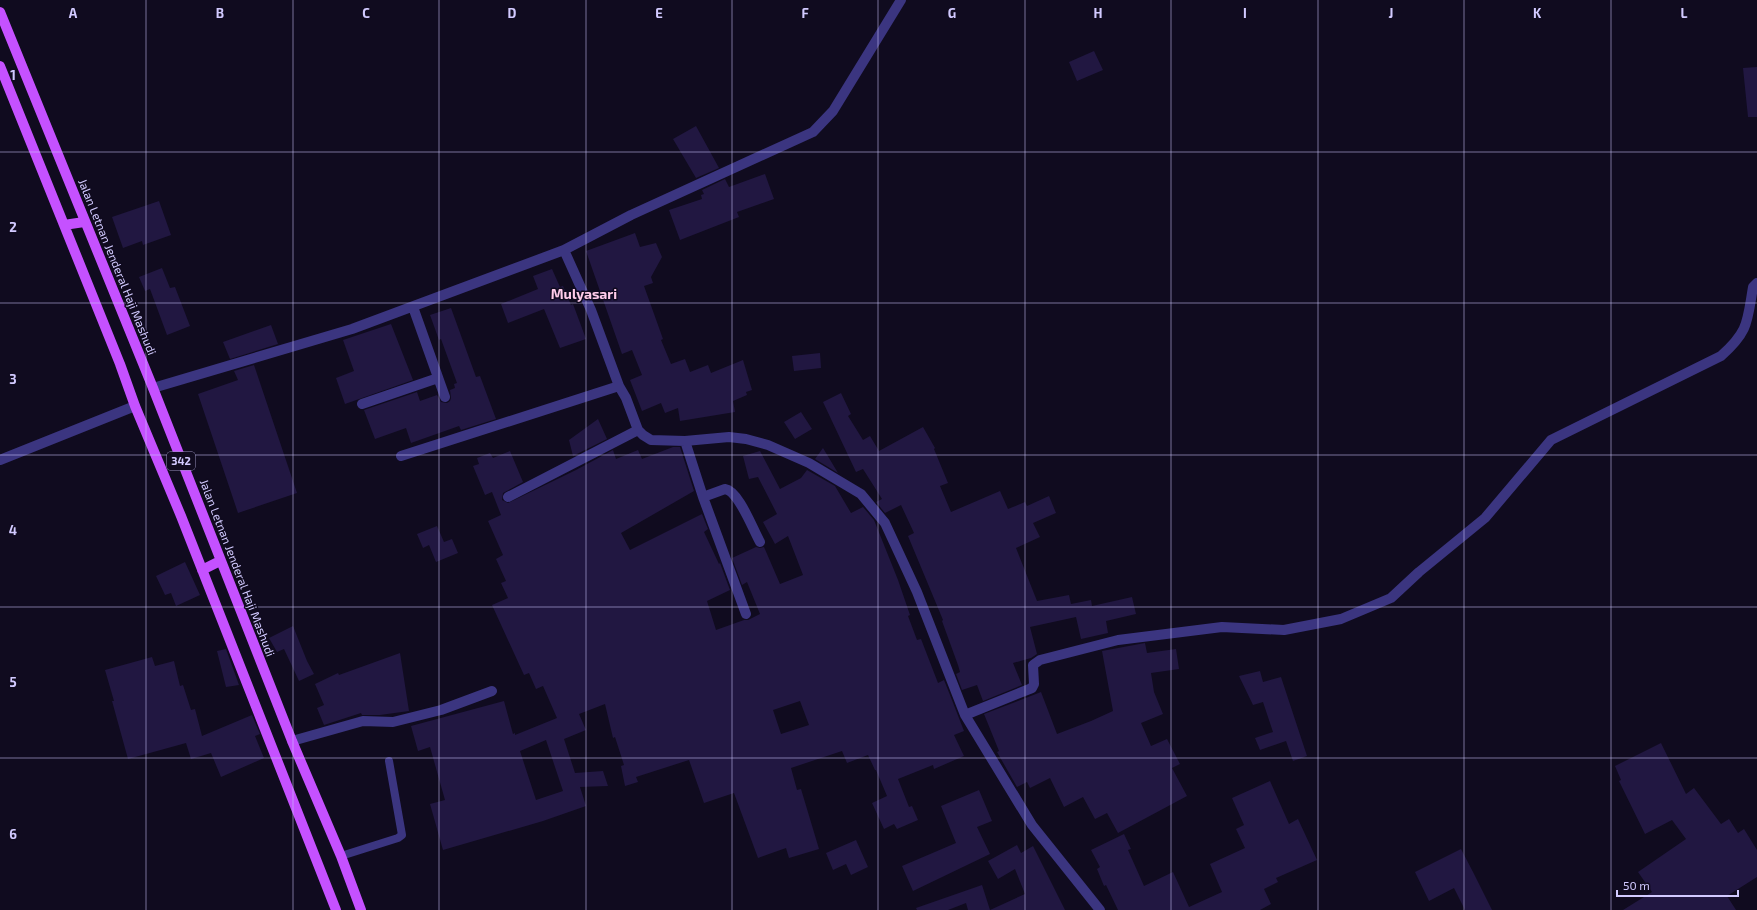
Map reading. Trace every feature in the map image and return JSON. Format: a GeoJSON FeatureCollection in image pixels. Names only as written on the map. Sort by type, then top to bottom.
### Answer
{"type":"FeatureCollection","features":[{"type":"Feature","properties":{"kind":"main road","name":"Jalan Letnan Jenderal Haji Mashudi"},"geometry":{"type":"LineString","coordinates":[[0,12],[84,222],[153,388],[292,742],[341,856],[361,910]]}},
{"type":"Feature","properties":{"kind":"main road","name":"342"},"geometry":{"type":"LineString","coordinates":[[0,66],[135,406],[182,516],[336,910]]}},
{"type":"Feature","properties":{"kind":"main road"},"geometry":{"type":"LineString","coordinates":[[64,225],[84,222]]}},
{"type":"Feature","properties":{"kind":"main road"},"geometry":{"type":"LineString","coordinates":[[202,570],[220,561]]}},
{"type":"Feature","properties":{"kind":"street"},"geometry":{"type":"LineString","coordinates":[[153,388],[352,329],[564,250],[631,214],[813,132],[833,111],[901,0]]}},
{"type":"Feature","properties":{"kind":"street"},"geometry":{"type":"LineString","coordinates":[[564,250],[591,310],[619,386],[626,398],[638,430],[651,440],[686,441],[729,436],[761,443],[809,463],[861,494],[885,523],[917,592],[965,715],[1032,825],[1100,910]]}},
{"type":"Feature","properties":{"kind":"street"},"geometry":{"type":"LineString","coordinates":[[965,715],[1032,688],[1034,684],[1033,665],[1040,660],[1118,640],[1214,628],[1284,630],[1341,619],[1391,598],[1485,518],[1551,440],[1721,356],[1741,336],[1747,325],[1753,287],[1757,283]]}},
{"type":"Feature","properties":{"kind":"street"},"geometry":{"type":"LineString","coordinates":[[413,307],[445,397]]}},
{"type":"Feature","properties":{"kind":"street"},"geometry":{"type":"LineString","coordinates":[[362,404],[438,378]]}},
{"type":"Feature","properties":{"kind":"street"},"geometry":{"type":"LineString","coordinates":[[402,456],[619,386]]}},
{"type":"Feature","properties":{"kind":"street"},"geometry":{"type":"LineString","coordinates":[[0,460],[135,406]]}},
{"type":"Feature","properties":{"kind":"street"},"geometry":{"type":"LineString","coordinates":[[508,497],[638,430]]}},
{"type":"Feature","properties":{"kind":"street"},"geometry":{"type":"LineString","coordinates":[[686,441],[703,497],[746,614]]}},
{"type":"Feature","properties":{"kind":"street"},"geometry":{"type":"LineString","coordinates":[[703,497],[725,489],[729,490],[738,500],[760,542]]}},
{"type":"Feature","properties":{"kind":"street"},"geometry":{"type":"LineString","coordinates":[[292,742],[363,721],[386,723],[441,710],[492,691]]}},
{"type":"Feature","properties":{"kind":"lane"},"geometry":{"type":"LineString","coordinates":[[341,856],[398,838],[402,835],[389,761]]}},
{"type":"Feature","properties":{"kind":"building"},"geometry":{"type":"Polygon","coordinates":[[[1094,51],[1103,70],[1077,81],[1069,62],[1094,51]]]}},
{"type":"Feature","properties":{"kind":"building"},"geometry":{"type":"Polygon","coordinates":[[[1757,67],[1757,117],[1748,117],[1743,68],[1757,67]]]}},
{"type":"Feature","properties":{"kind":"building"},"geometry":{"type":"Polygon","coordinates":[[[696,126],[719,168],[696,178],[673,139],[696,126]]]}},
{"type":"Feature","properties":{"kind":"building"},"geometry":{"type":"Polygon","coordinates":[[[765,174],[774,199],[737,212],[739,217],[680,240],[669,210],[702,199],[701,195],[704,194],[702,190],[725,179],[729,187],[765,174]]]}},
{"type":"Feature","properties":{"kind":"building"},"geometry":{"type":"Polygon","coordinates":[[[159,201],[171,235],[143,245],[142,241],[123,248],[112,217],[159,201]]]}},
{"type":"Feature","properties":{"kind":"building"},"geometry":{"type":"Polygon","coordinates":[[[635,233],[640,247],[656,243],[662,257],[651,277],[653,283],[644,286],[663,339],[661,340],[671,364],[685,359],[690,372],[708,365],[711,373],[743,360],[752,390],[746,392],[747,395],[733,401],[735,412],[680,421],[678,408],[665,413],[661,403],[642,411],[630,380],[642,375],[632,350],[622,354],[586,251],[635,233]]]}},
{"type":"Feature","properties":{"kind":"building"},"geometry":{"type":"Polygon","coordinates":[[[162,268],[170,288],[175,287],[190,326],[167,335],[150,289],[145,291],[139,277],[162,268]]]}},
{"type":"Feature","properties":{"kind":"building"},"geometry":{"type":"Polygon","coordinates":[[[552,269],[560,287],[563,286],[571,305],[573,304],[586,339],[560,348],[544,309],[508,323],[501,304],[538,289],[533,276],[552,269]]]}},
{"type":"Feature","properties":{"kind":"building"},"geometry":{"type":"Polygon","coordinates":[[[451,308],[476,377],[480,376],[496,419],[461,430],[459,426],[411,443],[406,428],[375,439],[364,410],[417,392],[420,401],[437,395],[441,402],[447,403],[450,401],[450,390],[455,388],[454,384],[457,383],[441,339],[439,340],[430,315],[451,308]]]}},
{"type":"Feature","properties":{"kind":"building"},"geometry":{"type":"Polygon","coordinates":[[[391,324],[413,380],[345,404],[336,378],[354,371],[343,340],[391,324]]]}},
{"type":"Feature","properties":{"kind":"building"},"geometry":{"type":"Polygon","coordinates":[[[271,325],[278,344],[230,359],[223,342],[271,325]]]}},
{"type":"Feature","properties":{"kind":"building"},"geometry":{"type":"Polygon","coordinates":[[[820,353],[821,368],[794,371],[792,356],[820,353]]]}},
{"type":"Feature","properties":{"kind":"building"},"geometry":{"type":"Polygon","coordinates":[[[254,365],[297,493],[238,513],[198,394],[238,380],[234,371],[254,365]]]}},
{"type":"Feature","properties":{"kind":"building"},"geometry":{"type":"Polygon","coordinates":[[[841,393],[851,414],[848,416],[863,440],[870,436],[879,451],[923,427],[935,448],[934,449],[948,483],[940,486],[951,512],[1000,491],[1008,509],[1025,502],[1027,506],[1049,496],[1056,513],[1033,523],[1040,537],[1016,548],[1037,601],[1069,595],[1071,604],[1091,600],[1092,606],[1132,597],[1136,614],[1106,621],[1108,633],[1081,639],[1076,617],[1030,627],[1037,654],[1031,658],[1013,663],[1022,685],[983,701],[977,685],[962,690],[956,674],[960,672],[958,665],[942,621],[943,620],[908,536],[914,533],[901,505],[885,513],[876,502],[882,499],[863,469],[856,472],[823,402],[841,393]]]}},
{"type":"Feature","properties":{"kind":"building"},"geometry":{"type":"Polygon","coordinates":[[[801,412],[812,429],[795,439],[784,422],[801,412]]]}},
{"type":"Feature","properties":{"kind":"building"},"geometry":{"type":"Polygon","coordinates":[[[598,419],[607,439],[573,456],[569,440],[598,419]]]}},
{"type":"Feature","properties":{"kind":"building"},"geometry":{"type":"Polygon","coordinates":[[[673,447],[680,447],[694,491],[621,533],[630,550],[702,514],[708,529],[704,532],[719,564],[720,563],[730,590],[707,601],[716,630],[748,620],[760,614],[747,582],[742,585],[732,558],[756,547],[764,547],[780,584],[803,575],[788,536],[775,544],[763,522],[777,514],[758,477],[749,479],[743,456],[760,451],[780,489],[801,478],[807,470],[835,486],[851,513],[863,507],[874,520],[898,580],[910,615],[908,616],[917,640],[921,639],[938,683],[944,680],[964,731],[954,735],[964,756],[934,769],[933,765],[898,779],[909,807],[912,806],[918,820],[897,829],[894,824],[884,829],[872,803],[887,796],[868,755],[847,763],[842,751],[791,768],[797,790],[801,789],[819,849],[789,858],[786,848],[758,858],[734,793],[704,803],[689,760],[636,777],[638,782],[625,786],[621,766],[624,765],[615,737],[613,738],[605,704],[579,714],[586,730],[564,739],[575,773],[603,771],[608,786],[580,787],[586,806],[543,821],[443,850],[430,804],[445,800],[430,747],[418,751],[411,726],[504,701],[513,734],[515,733],[515,735],[557,718],[543,686],[536,689],[529,673],[524,675],[492,605],[508,598],[501,583],[506,581],[496,559],[503,555],[488,521],[501,515],[492,492],[485,495],[473,466],[479,464],[477,458],[490,453],[493,458],[510,451],[523,482],[503,493],[502,500],[508,503],[613,450],[616,459],[638,450],[642,459],[673,447]],[[800,701],[773,710],[781,734],[809,725],[800,701]],[[546,740],[520,751],[536,800],[563,791],[546,740]]]}},
{"type":"Feature","properties":{"kind":"building"},"geometry":{"type":"Polygon","coordinates":[[[823,448],[838,473],[815,459],[823,448]]]}},
{"type":"Feature","properties":{"kind":"building"},"geometry":{"type":"Polygon","coordinates":[[[437,526],[444,542],[452,539],[458,553],[436,562],[429,545],[423,548],[417,534],[437,526]]]}},
{"type":"Feature","properties":{"kind":"building"},"geometry":{"type":"Polygon","coordinates":[[[185,562],[200,595],[176,606],[171,593],[165,595],[156,576],[185,562]]]}},
{"type":"Feature","properties":{"kind":"building"},"geometry":{"type":"Polygon","coordinates":[[[293,626],[307,661],[314,674],[299,681],[284,649],[277,652],[269,638],[293,626]]]}},
{"type":"Feature","properties":{"kind":"building"},"geometry":{"type":"Polygon","coordinates":[[[1145,643],[1147,653],[1176,649],[1179,669],[1151,673],[1154,692],[1163,714],[1141,723],[1151,746],[1167,739],[1180,764],[1172,768],[1187,796],[1118,833],[1107,813],[1095,819],[1083,797],[1064,807],[1050,778],[1030,788],[1027,782],[1017,787],[997,752],[999,751],[984,714],[1041,692],[1057,734],[1091,721],[1113,711],[1102,651],[1145,643]]]}},
{"type":"Feature","properties":{"kind":"building"},"geometry":{"type":"Polygon","coordinates":[[[226,649],[239,685],[226,687],[217,651],[226,649]]]}},
{"type":"Feature","properties":{"kind":"building"},"geometry":{"type":"Polygon","coordinates":[[[400,653],[409,711],[380,715],[362,715],[361,713],[324,725],[317,708],[324,705],[315,684],[338,673],[339,675],[400,653]]]}},
{"type":"Feature","properties":{"kind":"building"},"geometry":{"type":"Polygon","coordinates":[[[152,657],[155,666],[174,661],[180,686],[183,685],[191,710],[195,709],[202,736],[252,715],[260,734],[255,736],[264,758],[221,777],[211,753],[191,759],[186,743],[128,759],[105,670],[152,657]]]}},
{"type":"Feature","properties":{"kind":"building"},"geometry":{"type":"Polygon","coordinates":[[[1260,671],[1263,682],[1281,677],[1307,756],[1293,761],[1286,741],[1260,750],[1255,738],[1273,732],[1263,702],[1253,705],[1239,676],[1260,671]]]}},
{"type":"Feature","properties":{"kind":"building"},"geometry":{"type":"Polygon","coordinates":[[[1661,743],[1686,794],[1694,788],[1721,824],[1729,819],[1738,833],[1744,829],[1757,850],[1757,877],[1727,896],[1736,910],[1623,910],[1652,892],[1638,872],[1686,839],[1672,820],[1645,834],[1619,781],[1621,780],[1615,766],[1661,743]]]}},
{"type":"Feature","properties":{"kind":"building"},"geometry":{"type":"Polygon","coordinates":[[[1270,781],[1289,824],[1298,819],[1317,860],[1276,878],[1278,882],[1264,889],[1271,904],[1260,910],[1118,910],[1106,885],[1104,886],[1097,869],[1100,867],[1091,850],[1124,834],[1131,849],[1128,850],[1144,886],[1173,872],[1189,907],[1222,892],[1210,864],[1245,848],[1236,829],[1244,825],[1232,798],[1270,781]]]}},
{"type":"Feature","properties":{"kind":"building"},"geometry":{"type":"Polygon","coordinates":[[[979,790],[992,821],[977,827],[990,854],[913,891],[902,866],[956,843],[941,806],[979,790]]]}},
{"type":"Feature","properties":{"kind":"building"},"geometry":{"type":"Polygon","coordinates":[[[856,840],[868,867],[851,875],[846,864],[833,870],[826,853],[856,840]]]}},
{"type":"Feature","properties":{"kind":"building"},"geometry":{"type":"Polygon","coordinates":[[[1017,845],[1021,853],[1033,846],[1065,910],[990,910],[1025,894],[1015,869],[998,879],[988,861],[1017,845]]]}},
{"type":"Feature","properties":{"kind":"building"},"geometry":{"type":"Polygon","coordinates":[[[1461,849],[1492,910],[1465,910],[1454,888],[1429,901],[1415,872],[1461,849]]]}},
{"type":"Feature","properties":{"kind":"building"},"geometry":{"type":"Polygon","coordinates":[[[982,885],[990,910],[968,910],[966,903],[948,910],[917,910],[916,908],[982,885]]]}},
{"type":"Feature","properties":{"kind":"district","name":"Mulyasari"},"geometry":{"type":"Point","coordinates":[584,294]}}]}
